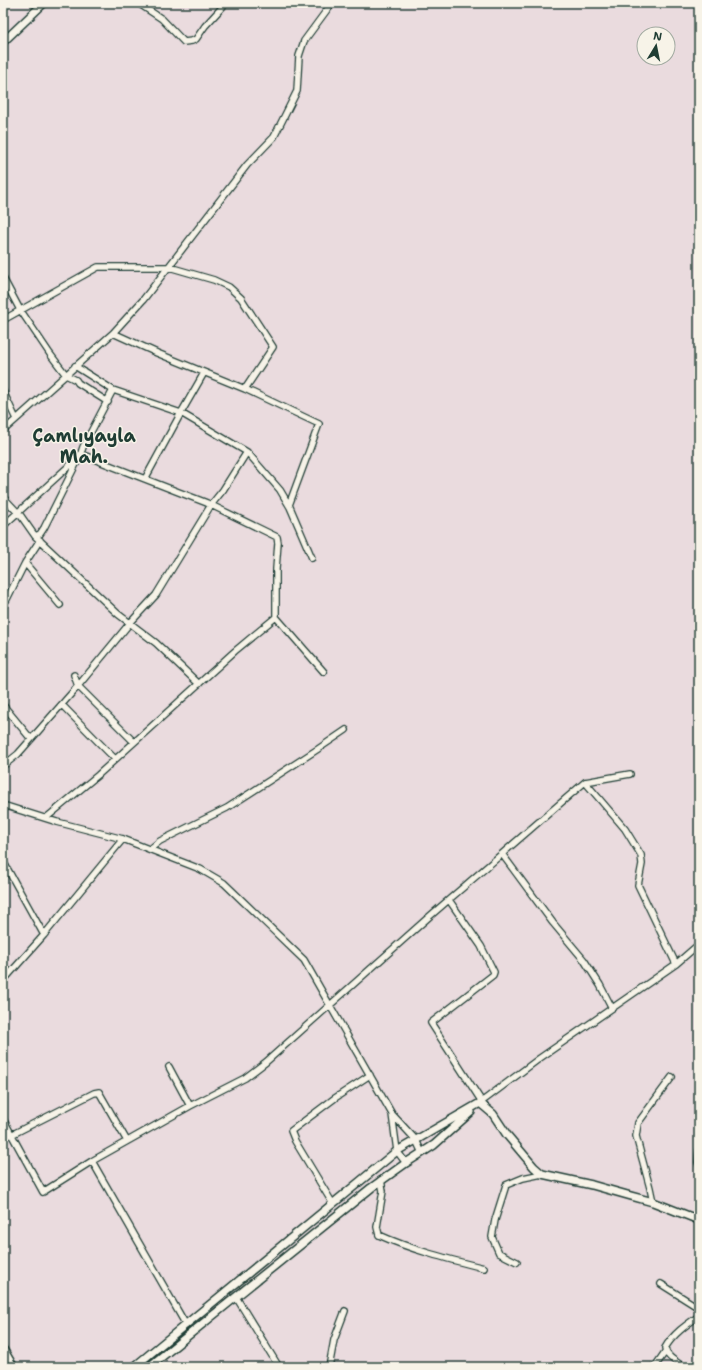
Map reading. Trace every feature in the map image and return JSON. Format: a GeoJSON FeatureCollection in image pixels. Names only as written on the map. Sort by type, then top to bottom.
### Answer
{"type":"FeatureCollection","features":[{"type":"Feature","properties":{"kind":"main road"},"geometry":{"type":"LineString","coordinates":[[3,1350],[13,1367]]}},
{"type":"Feature","properties":{"kind":"street"},"geometry":{"type":"LineString","coordinates":[[3,42],[44,3]]}},
{"type":"Feature","properties":{"kind":"street"},"geometry":{"type":"LineString","coordinates":[[139,3],[162,19],[184,42],[196,39],[205,26],[226,3]]}},
{"type":"Feature","properties":{"kind":"street"},"geometry":{"type":"LineString","coordinates":[[3,431],[113,333],[143,300],[247,165],[274,137],[297,91],[299,56],[304,41],[332,3]]}},
{"type":"Feature","properties":{"kind":"street"},"geometry":{"type":"LineString","coordinates":[[3,320],[98,267],[169,267],[214,280],[229,287],[241,298],[273,346],[245,389]]}},
{"type":"Feature","properties":{"kind":"street"},"geometry":{"type":"LineString","coordinates":[[3,278],[20,310],[66,375],[76,380],[78,383],[108,402]]}},
{"type":"Feature","properties":{"kind":"street"},"geometry":{"type":"LineString","coordinates":[[113,333],[204,373],[245,389],[319,424],[289,505]]}},
{"type":"Feature","properties":{"kind":"street"},"geometry":{"type":"LineString","coordinates":[[75,366],[113,390],[180,413],[247,452],[280,490],[289,505],[312,558]]}},
{"type":"Feature","properties":{"kind":"street"},"geometry":{"type":"LineString","coordinates":[[146,479],[180,413],[204,373]]}},
{"type":"Feature","properties":{"kind":"street"},"geometry":{"type":"LineString","coordinates":[[35,536],[40,534],[44,528],[80,456],[83,447],[113,390]]}},
{"type":"Feature","properties":{"kind":"street"},"geometry":{"type":"LineString","coordinates":[[3,391],[16,419]]}},
{"type":"Feature","properties":{"kind":"street"},"geometry":{"type":"LineString","coordinates":[[3,766],[18,754],[31,740],[130,623],[156,595],[211,505],[223,490],[247,452]]}},
{"type":"Feature","properties":{"kind":"street"},"geometry":{"type":"LineString","coordinates":[[3,526],[80,456],[86,456],[211,505],[277,536],[276,617],[324,672]]}},
{"type":"Feature","properties":{"kind":"street"},"geometry":{"type":"LineString","coordinates":[[3,497],[18,512],[35,536],[101,598],[156,643],[199,684]]}},
{"type":"Feature","properties":{"kind":"street"},"geometry":{"type":"LineString","coordinates":[[3,607],[25,563],[40,540]]}},
{"type":"Feature","properties":{"kind":"street"},"geometry":{"type":"LineString","coordinates":[[25,563],[60,605]]}},
{"type":"Feature","properties":{"kind":"street"},"geometry":{"type":"LineString","coordinates":[[46,818],[115,760],[235,651],[276,617]]}},
{"type":"Feature","properties":{"kind":"street"},"geometry":{"type":"LineString","coordinates":[[74,675],[78,686],[134,742]]}},
{"type":"Feature","properties":{"kind":"street"},"geometry":{"type":"LineString","coordinates":[[3,705],[31,740]]}},
{"type":"Feature","properties":{"kind":"street"},"geometry":{"type":"LineString","coordinates":[[62,705],[115,760]]}},
{"type":"Feature","properties":{"kind":"street"},"geometry":{"type":"LineString","coordinates":[[150,849],[160,841],[227,808],[346,730]]}},
{"type":"Feature","properties":{"kind":"street"},"geometry":{"type":"LineString","coordinates":[[3,1119],[43,1192],[127,1141],[190,1106],[245,1078],[266,1062],[329,1005],[585,782],[630,774]]}},
{"type":"Feature","properties":{"kind":"street"},"geometry":{"type":"LineString","coordinates":[[585,782],[625,829],[640,855],[642,864],[638,885],[676,964]]}},
{"type":"Feature","properties":{"kind":"street"},"geometry":{"type":"LineString","coordinates":[[3,805],[123,839],[200,869],[224,882],[304,960],[392,1114],[416,1140],[422,1153]]}},
{"type":"Feature","properties":{"kind":"street"},"geometry":{"type":"LineString","coordinates":[[3,981],[123,839]]}},
{"type":"Feature","properties":{"kind":"street"},"geometry":{"type":"LineString","coordinates":[[502,854],[553,924],[584,960],[600,985],[612,1008]]}},
{"type":"Feature","properties":{"kind":"street"},"geometry":{"type":"LineString","coordinates":[[3,861],[44,934]]}},
{"type":"Feature","properties":{"kind":"street"},"geometry":{"type":"LineString","coordinates":[[449,900],[481,946],[494,972],[494,975],[431,1023],[481,1103],[493,1114],[507,1135],[534,1167],[542,1174]]}},
{"type":"Feature","properties":{"kind":"street"},"geometry":{"type":"LineString","coordinates":[[149,1367],[381,1180],[434,1145],[481,1103],[540,1058],[676,964],[699,944]]}},
{"type":"Feature","properties":{"kind":"street"},"geometry":{"type":"LineString","coordinates":[[170,1067],[190,1106]]}},
{"type":"Feature","properties":{"kind":"street"},"geometry":{"type":"LineString","coordinates":[[333,1204],[295,1141],[291,1131],[335,1098],[370,1075]]}},
{"type":"Feature","properties":{"kind":"street"},"geometry":{"type":"LineString","coordinates":[[653,1202],[636,1136],[638,1123],[672,1078]]}},
{"type":"Feature","properties":{"kind":"street"},"geometry":{"type":"LineString","coordinates":[[11,1135],[94,1092],[99,1092],[127,1141]]}},
{"type":"Feature","properties":{"kind":"street"},"geometry":{"type":"LineString","coordinates":[[134,1367],[397,1151],[481,1103]]}},
{"type":"Feature","properties":{"kind":"street"},"geometry":{"type":"LineString","coordinates":[[392,1114],[397,1151],[406,1163]]}},
{"type":"Feature","properties":{"kind":"street"},"geometry":{"type":"LineString","coordinates":[[699,1151],[699,1165]]}},
{"type":"Feature","properties":{"kind":"street"},"geometry":{"type":"LineString","coordinates":[[92,1161],[186,1324]]}},
{"type":"Feature","properties":{"kind":"street"},"geometry":{"type":"LineString","coordinates":[[517,1262],[499,1253],[492,1237],[495,1220],[506,1185],[523,1178],[542,1174],[592,1185],[653,1202],[699,1220]]}},
{"type":"Feature","properties":{"kind":"street"},"geometry":{"type":"LineString","coordinates":[[381,1180],[383,1191],[377,1227],[379,1235],[397,1243],[484,1268]]}},
{"type":"Feature","properties":{"kind":"street"},"geometry":{"type":"LineString","coordinates":[[661,1284],[699,1308]]}},
{"type":"Feature","properties":{"kind":"street"},"geometry":{"type":"LineString","coordinates":[[236,1297],[279,1367]]}},
{"type":"Feature","properties":{"kind":"street"},"geometry":{"type":"LineString","coordinates":[[330,1367],[334,1340],[345,1311]]}},
{"type":"Feature","properties":{"kind":"street"},"geometry":{"type":"LineString","coordinates":[[655,1366],[665,1352],[665,1348],[675,1335],[686,1324],[699,1316]]}},
{"type":"Feature","properties":{"kind":"street"},"geometry":{"type":"LineString","coordinates":[[665,1352],[669,1357],[684,1367]]}},
{"type":"Feature","properties":{"kind":"district","name":"Çamlıyayla Mah."},"geometry":{"type":"Point","coordinates":[84,446]}}]}
